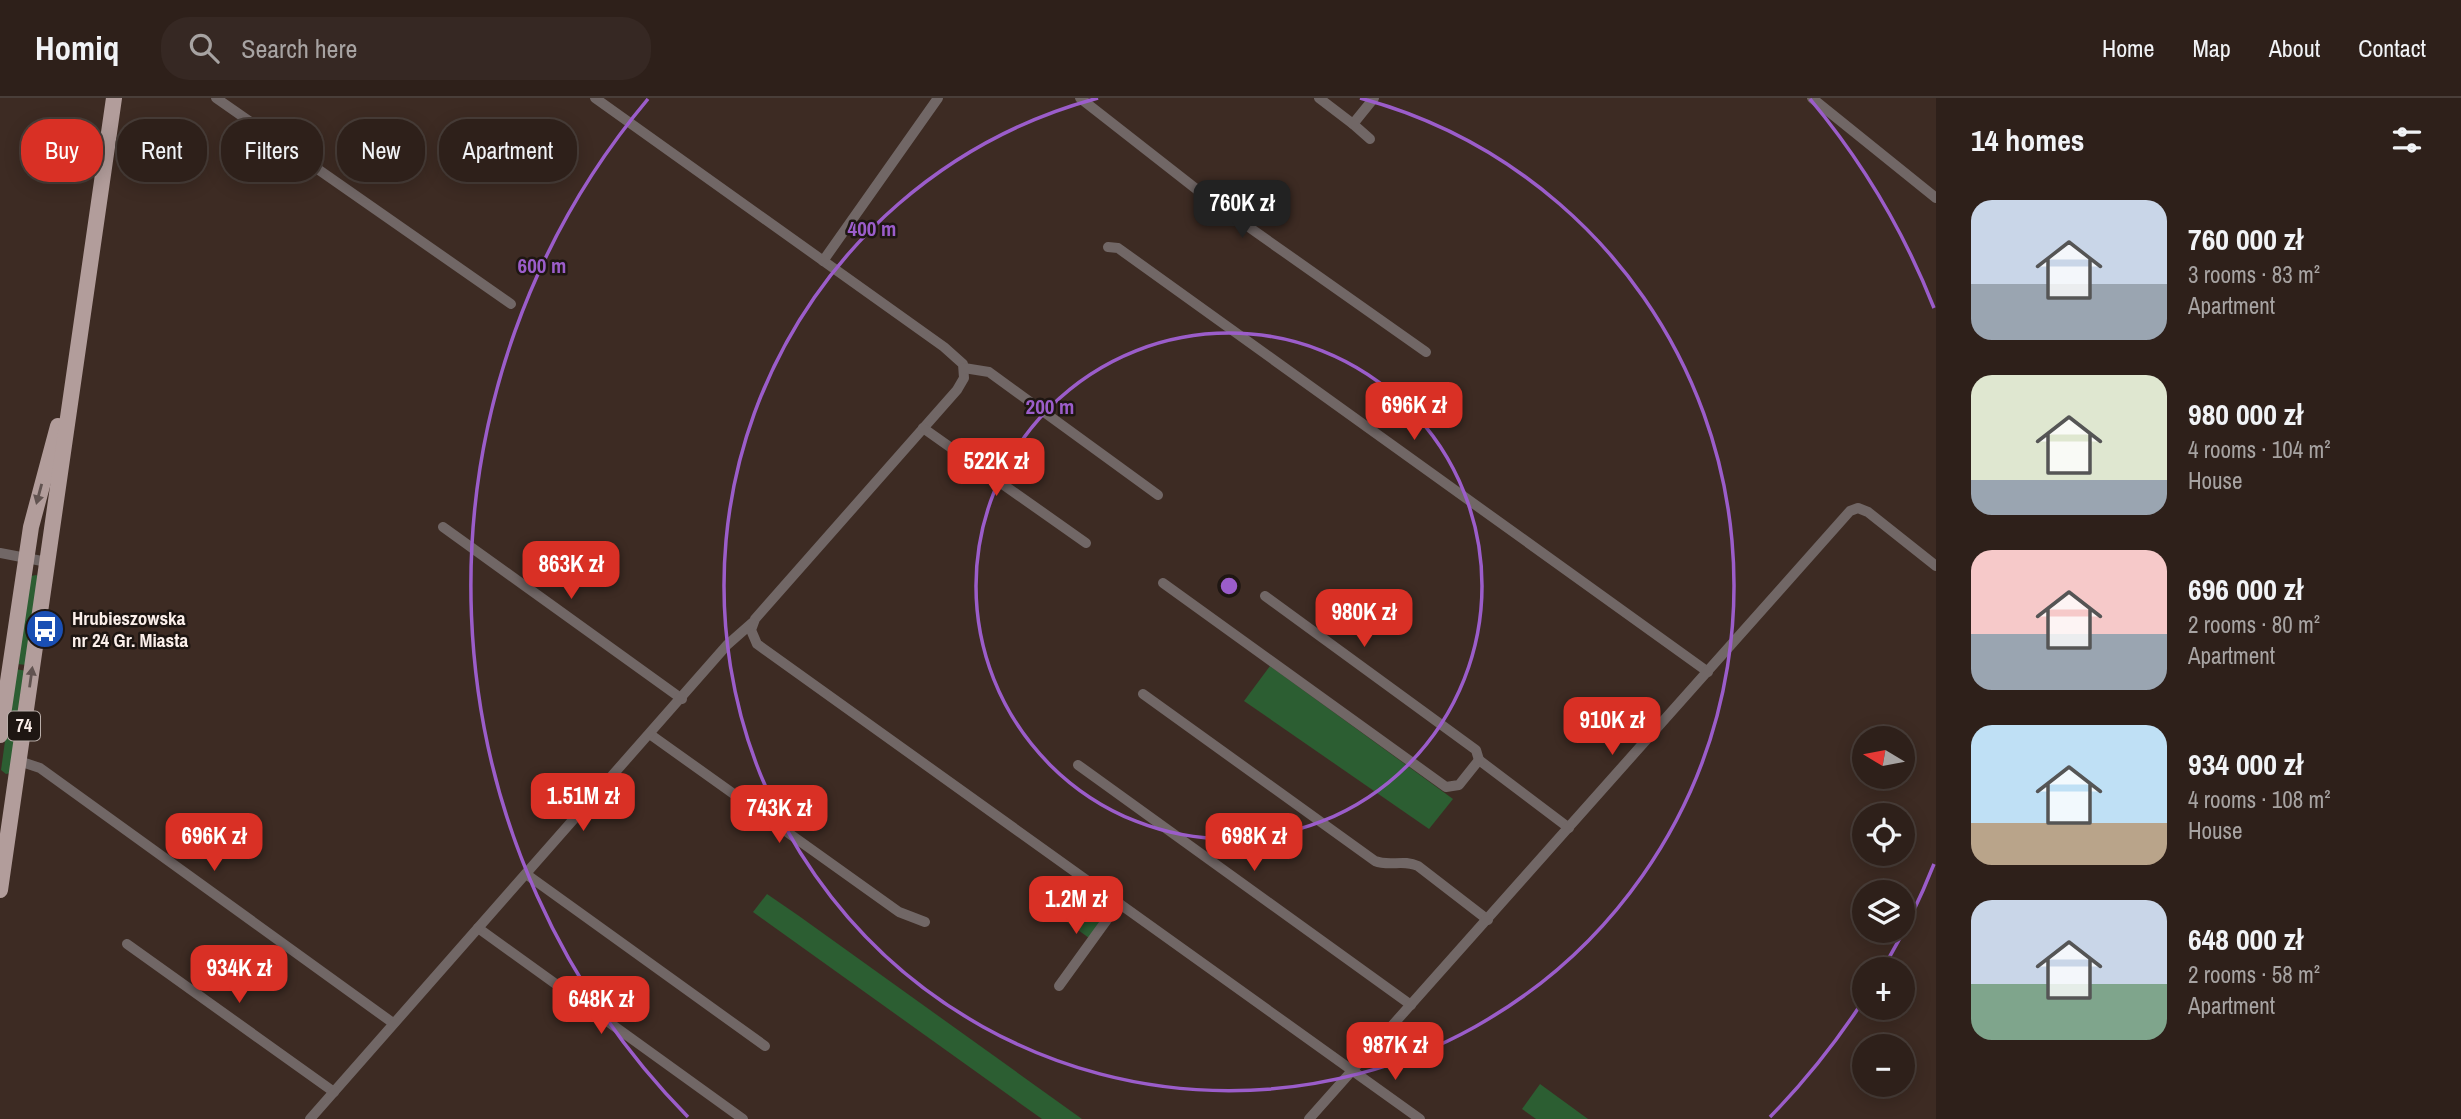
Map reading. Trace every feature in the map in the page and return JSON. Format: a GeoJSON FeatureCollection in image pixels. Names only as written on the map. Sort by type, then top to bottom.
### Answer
{"type":"FeatureCollection","features":[{"type":"Feature","properties":{"kind":"main road","name":"74"},"geometry":{"type":"LineString","coordinates":[[0,890],[114,98]]}},
{"type":"Feature","properties":{"kind":"main road","name":"74"},"geometry":{"type":"LineString","coordinates":[[0,735],[26,554],[76,359]]}},
{"type":"Feature","properties":{"kind":"street"},"geometry":{"type":"LineString","coordinates":[[216,98],[511,304]]}},
{"type":"Feature","properties":{"kind":"street"},"geometry":{"type":"LineString","coordinates":[[310,1119],[651,735],[727,645],[752,623],[961,384],[964,368],[960,359],[944,346],[595,98]]}},
{"type":"Feature","properties":{"kind":"street"},"geometry":{"type":"LineString","coordinates":[[823,261],[938,98]]}},
{"type":"Feature","properties":{"kind":"street"},"geometry":{"type":"LineString","coordinates":[[1080,98],[1209,199],[1426,352]]}},
{"type":"Feature","properties":{"kind":"street"},"geometry":{"type":"LineString","coordinates":[[1319,98],[1370,139]]}},
{"type":"Feature","properties":{"kind":"street"},"geometry":{"type":"LineString","coordinates":[[1353,124],[1374,98]]}},
{"type":"Feature","properties":{"kind":"street"},"geometry":{"type":"LineString","coordinates":[[1812,98],[1936,198]]}},
{"type":"Feature","properties":{"kind":"street"},"geometry":{"type":"LineString","coordinates":[[1108,247],[1118,248],[1707,672]]}},
{"type":"Feature","properties":{"kind":"street"},"geometry":{"type":"LineString","coordinates":[[964,368],[989,372],[1157,495]]}},
{"type":"Feature","properties":{"kind":"street"},"geometry":{"type":"LineString","coordinates":[[923,428],[1086,543]]}},
{"type":"Feature","properties":{"kind":"street"},"geometry":{"type":"LineString","coordinates":[[1309,1119],[1853,509],[1868,512],[1936,566]]}},
{"type":"Feature","properties":{"kind":"street"},"geometry":{"type":"LineString","coordinates":[[443,527],[682,699]]}},
{"type":"Feature","properties":{"kind":"street"},"geometry":{"type":"LineString","coordinates":[[0,553],[48,557]]}},
{"type":"Feature","properties":{"kind":"street"},"geometry":{"type":"LineString","coordinates":[[1163,583],[1446,787],[1459,785],[1479,760]]}},
{"type":"Feature","properties":{"kind":"street"},"geometry":{"type":"LineString","coordinates":[[1265,596],[1476,750],[1479,760],[1569,828]]}},
{"type":"Feature","properties":{"kind":"street"},"geometry":{"type":"LineString","coordinates":[[752,623],[754,639],[763,648],[1420,1119]]}},
{"type":"Feature","properties":{"kind":"street"},"geometry":{"type":"LineString","coordinates":[[1143,694],[1375,861],[1418,866],[1488,920]]}},
{"type":"Feature","properties":{"kind":"street"},"geometry":{"type":"LineString","coordinates":[[651,735],[899,912],[925,922]]}},
{"type":"Feature","properties":{"kind":"street"},"geometry":{"type":"LineString","coordinates":[[19,761],[40,768],[393,1023]]}},
{"type":"Feature","properties":{"kind":"street"},"geometry":{"type":"LineString","coordinates":[[1078,765],[1411,1005]]}},
{"type":"Feature","properties":{"kind":"street"},"geometry":{"type":"LineString","coordinates":[[526,874],[765,1046]]}},
{"type":"Feature","properties":{"kind":"street"},"geometry":{"type":"LineString","coordinates":[[1059,986],[1119,903]]}},
{"type":"Feature","properties":{"kind":"street"},"geometry":{"type":"LineString","coordinates":[[478,928],[743,1119]]}},
{"type":"Feature","properties":{"kind":"street"},"geometry":{"type":"LineString","coordinates":[[127,944],[334,1092]]}},
{"type":"Feature","properties":{"kind":"green space"},"geometry":{"type":"Polygon","coordinates":[[[36,575],[28,665],[16,664],[31,576],[36,575]]]}},
{"type":"Feature","properties":{"kind":"green space"},"geometry":{"type":"Polygon","coordinates":[[[1270,666],[1453,799],[1429,829],[1244,701],[1270,666]]]}},
{"type":"Feature","properties":{"kind":"green space"},"geometry":{"type":"Polygon","coordinates":[[[15,669],[27,671],[10,773],[6,774],[1,770],[15,669]]]}},
{"type":"Feature","properties":{"kind":"green space"},"geometry":{"type":"Polygon","coordinates":[[[1070,878],[1112,906],[1089,938],[1049,909],[1070,878]]]}},
{"type":"Feature","properties":{"kind":"green space"},"geometry":{"type":"Polygon","coordinates":[[[767,894],[1082,1119],[1042,1119],[753,912],[767,894]]]}},
{"type":"Feature","properties":{"kind":"green space"},"geometry":{"type":"Polygon","coordinates":[[[1540,1084],[1588,1119],[1536,1119],[1522,1109],[1540,1084]]]}},
{"type":"Feature","properties":{"kind":"place","name":"Hrubieszowska nr 24 Gr. Miasta"},"geometry":{"type":"Point","coordinates":[45,629]}}]}
